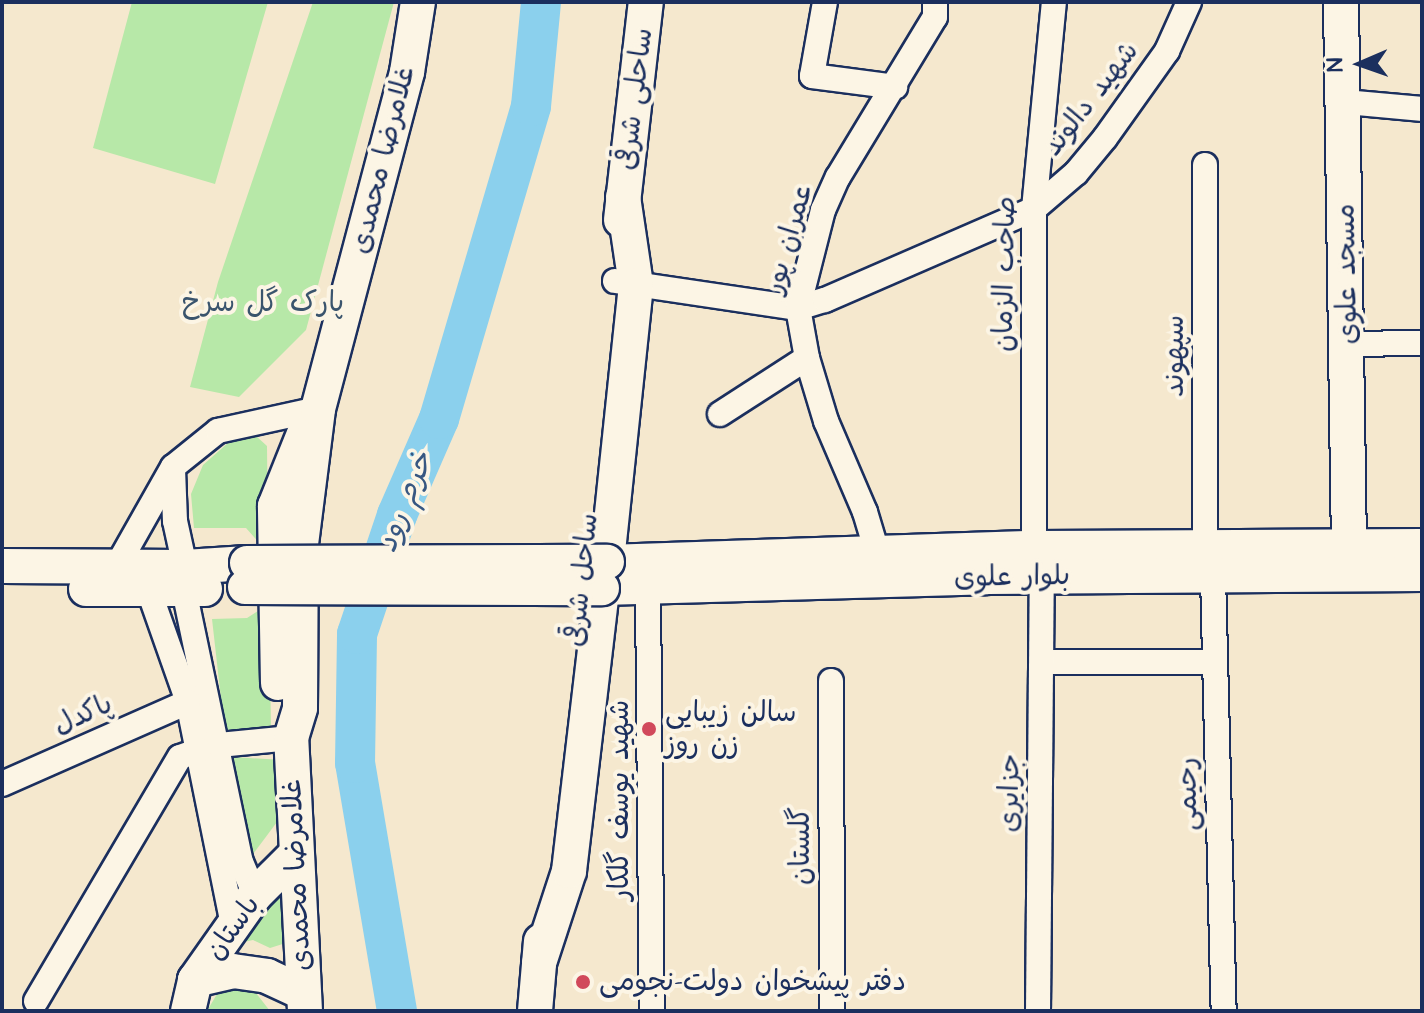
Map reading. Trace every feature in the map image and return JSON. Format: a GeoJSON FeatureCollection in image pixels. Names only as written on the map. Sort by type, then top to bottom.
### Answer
{"type":"FeatureCollection","features":[{"type":"Feature","properties":{"kind":"main road","name":"غلامرضا محمدی"},"geometry":{"type":"LineString","coordinates":[[304,1002],[291,738],[300,708],[301,544],[318,409],[407,72],[418,2]]}},
{"type":"Feature","properties":{"kind":"main road","name":"ساحلی شرقی"},"geometry":{"type":"LineString","coordinates":[[623,197],[646,2]]}},
{"type":"Feature","properties":{"kind":"main road","name":"مسجد علوی"},"geometry":{"type":"LineString","coordinates":[[1341,2],[1345,102],[1349,546]]}},
{"type":"Feature","properties":{"kind":"main road","name":"ساحل شرقی"},"geometry":{"type":"LineString","coordinates":[[539,963],[625,283],[623,197]]}},
{"type":"Feature","properties":{"kind":"main road"},"geometry":{"type":"LineString","coordinates":[[535,1011],[539,963],[569,871],[604,575],[625,283]]}},
{"type":"Feature","properties":{"kind":"main road","name":"بلوار علوی"},"geometry":{"type":"LineString","coordinates":[[1209,561],[1349,546],[1422,546]]}},
{"type":"Feature","properties":{"kind":"main road","name":"بلوار علوی"},"geometry":{"type":"LineString","coordinates":[[604,575],[877,552],[1038,562]]}},
{"type":"Feature","properties":{"kind":"main road","name":"بلوار علوی"},"geometry":{"type":"LineString","coordinates":[[604,575],[648,588],[1038,562],[1209,561],[1422,574]]}},
{"type":"Feature","properties":{"kind":"main road"},"geometry":{"type":"LineString","coordinates":[[2,566],[117,566],[184,578],[246,575],[604,575]]}},
{"type":"Feature","properties":{"kind":"main road"},"geometry":{"type":"LineString","coordinates":[[2,585],[149,591],[184,578]]}},
{"type":"Feature","properties":{"kind":"main road","name":"باستان"},"geometry":{"type":"LineString","coordinates":[[192,996],[255,895],[295,855]]}},
{"type":"Feature","properties":{"kind":"main road"},"geometry":{"type":"LineString","coordinates":[[192,996],[233,971],[267,976],[304,1002]]}},
{"type":"Feature","properties":{"kind":"street"},"geometry":{"type":"LineString","coordinates":[[825,2],[812,76],[895,87]]}},
{"type":"Feature","properties":{"kind":"street","name":"عمران پور"},"geometry":{"type":"LineString","coordinates":[[877,552],[865,512],[826,421],[807,358],[798,308],[823,210],[838,177],[935,17],[935,2]]}},
{"type":"Feature","properties":{"kind":"street","name":"صاحب الزمان"},"geometry":{"type":"LineString","coordinates":[[1038,562],[1034,209],[1054,2]]}},
{"type":"Feature","properties":{"kind":"street","name":"شهید دالوند"},"geometry":{"type":"LineString","coordinates":[[798,308],[825,300],[1034,209],[1076,173],[1105,138],[1167,51],[1189,2]]}},
{"type":"Feature","properties":{"kind":"street"},"geometry":{"type":"LineString","coordinates":[[1345,102],[1422,109]]}},
{"type":"Feature","properties":{"kind":"street","name":"سپهوند"},"geometry":{"type":"LineString","coordinates":[[1205,165],[1209,561]]}},
{"type":"Feature","properties":{"kind":"street"},"geometry":{"type":"LineString","coordinates":[[625,283],[798,308]]}},
{"type":"Feature","properties":{"kind":"street"},"geometry":{"type":"LineString","coordinates":[[1348,344],[1422,343]]}},
{"type":"Feature","properties":{"kind":"street"},"geometry":{"type":"LineString","coordinates":[[720,414],[807,358]]}},
{"type":"Feature","properties":{"kind":"street"},"geometry":{"type":"LineString","coordinates":[[117,566],[173,467],[218,431],[318,409]]}},
{"type":"Feature","properties":{"kind":"street"},"geometry":{"type":"LineString","coordinates":[[173,467],[175,521],[233,926]]}},
{"type":"Feature","properties":{"kind":"street","name":"رحیمی"},"geometry":{"type":"LineString","coordinates":[[1209,561],[1215,662],[1224,1011]]}},
{"type":"Feature","properties":{"kind":"street","name":"جزایری"},"geometry":{"type":"LineString","coordinates":[[1038,562],[1042,662],[1038,1011]]}},
{"type":"Feature","properties":{"kind":"street","name":"شهید یوسف گلکار"},"geometry":{"type":"LineString","coordinates":[[648,588],[652,1011]]}},
{"type":"Feature","properties":{"kind":"street"},"geometry":{"type":"LineString","coordinates":[[149,591],[188,702],[209,748],[241,862],[255,895]]}},
{"type":"Feature","properties":{"kind":"street"},"geometry":{"type":"LineString","coordinates":[[1042,662],[1215,662]]}},
{"type":"Feature","properties":{"kind":"street","name":"گلستان"},"geometry":{"type":"LineString","coordinates":[[831,681],[832,1011]]}},
{"type":"Feature","properties":{"kind":"street","name":"پاکدل"},"geometry":{"type":"LineString","coordinates":[[2,784],[188,702]]}},
{"type":"Feature","properties":{"kind":"street"},"geometry":{"type":"LineString","coordinates":[[36,1001],[180,757],[209,748],[291,738]]}},
{"type":"Feature","properties":{"kind":"green space"},"geometry":{"type":"Polygon","coordinates":[[[132,2],[268,2],[215,184],[93,148],[132,2]]]}},
{"type":"Feature","properties":{"kind":"green space","name":"پارک گل سرخ"},"geometry":{"type":"Polygon","coordinates":[[[313,2],[394,2],[306,330],[239,397],[190,387],[218,282],[313,2]]]}},
{"type":"Feature","properties":{"kind":"green space"},"geometry":{"type":"Polygon","coordinates":[[[237,435],[255,435],[267,446],[268,543],[261,545],[246,528],[194,528],[191,494],[203,465],[237,435]]]}},
{"type":"Feature","properties":{"kind":"green space"},"geometry":{"type":"Polygon","coordinates":[[[269,604],[271,730],[225,734],[212,619],[247,618],[269,604]]]}},
{"type":"Feature","properties":{"kind":"green space"},"geometry":{"type":"Polygon","coordinates":[[[233,757],[283,760],[283,814],[250,858],[233,757]]]}},
{"type":"Feature","properties":{"kind":"green space"},"geometry":{"type":"Polygon","coordinates":[[[274,888],[284,899],[289,942],[270,948],[253,940],[230,945],[274,888]]]}},
{"type":"Feature","properties":{"kind":"green space"},"geometry":{"type":"Polygon","coordinates":[[[235,986],[252,988],[270,1011],[207,1011],[217,994],[235,986]]]}},
{"type":"Feature","properties":{"kind":"waterway","name":"خرم رود"},"geometry":{"type":"LineString","coordinates":[[397,1011],[355,763],[357,634],[397,515],[439,419],[531,106],[541,2]]}},
{"type":"Feature","properties":{"kind":"place","name":"سالن زیبایی زن روز"},"geometry":{"type":"Point","coordinates":[649,729]}},
{"type":"Feature","properties":{"kind":"place","name":"دفتر پیشخوان دولت-نجومی"},"geometry":{"type":"Point","coordinates":[583,982]}}]}
